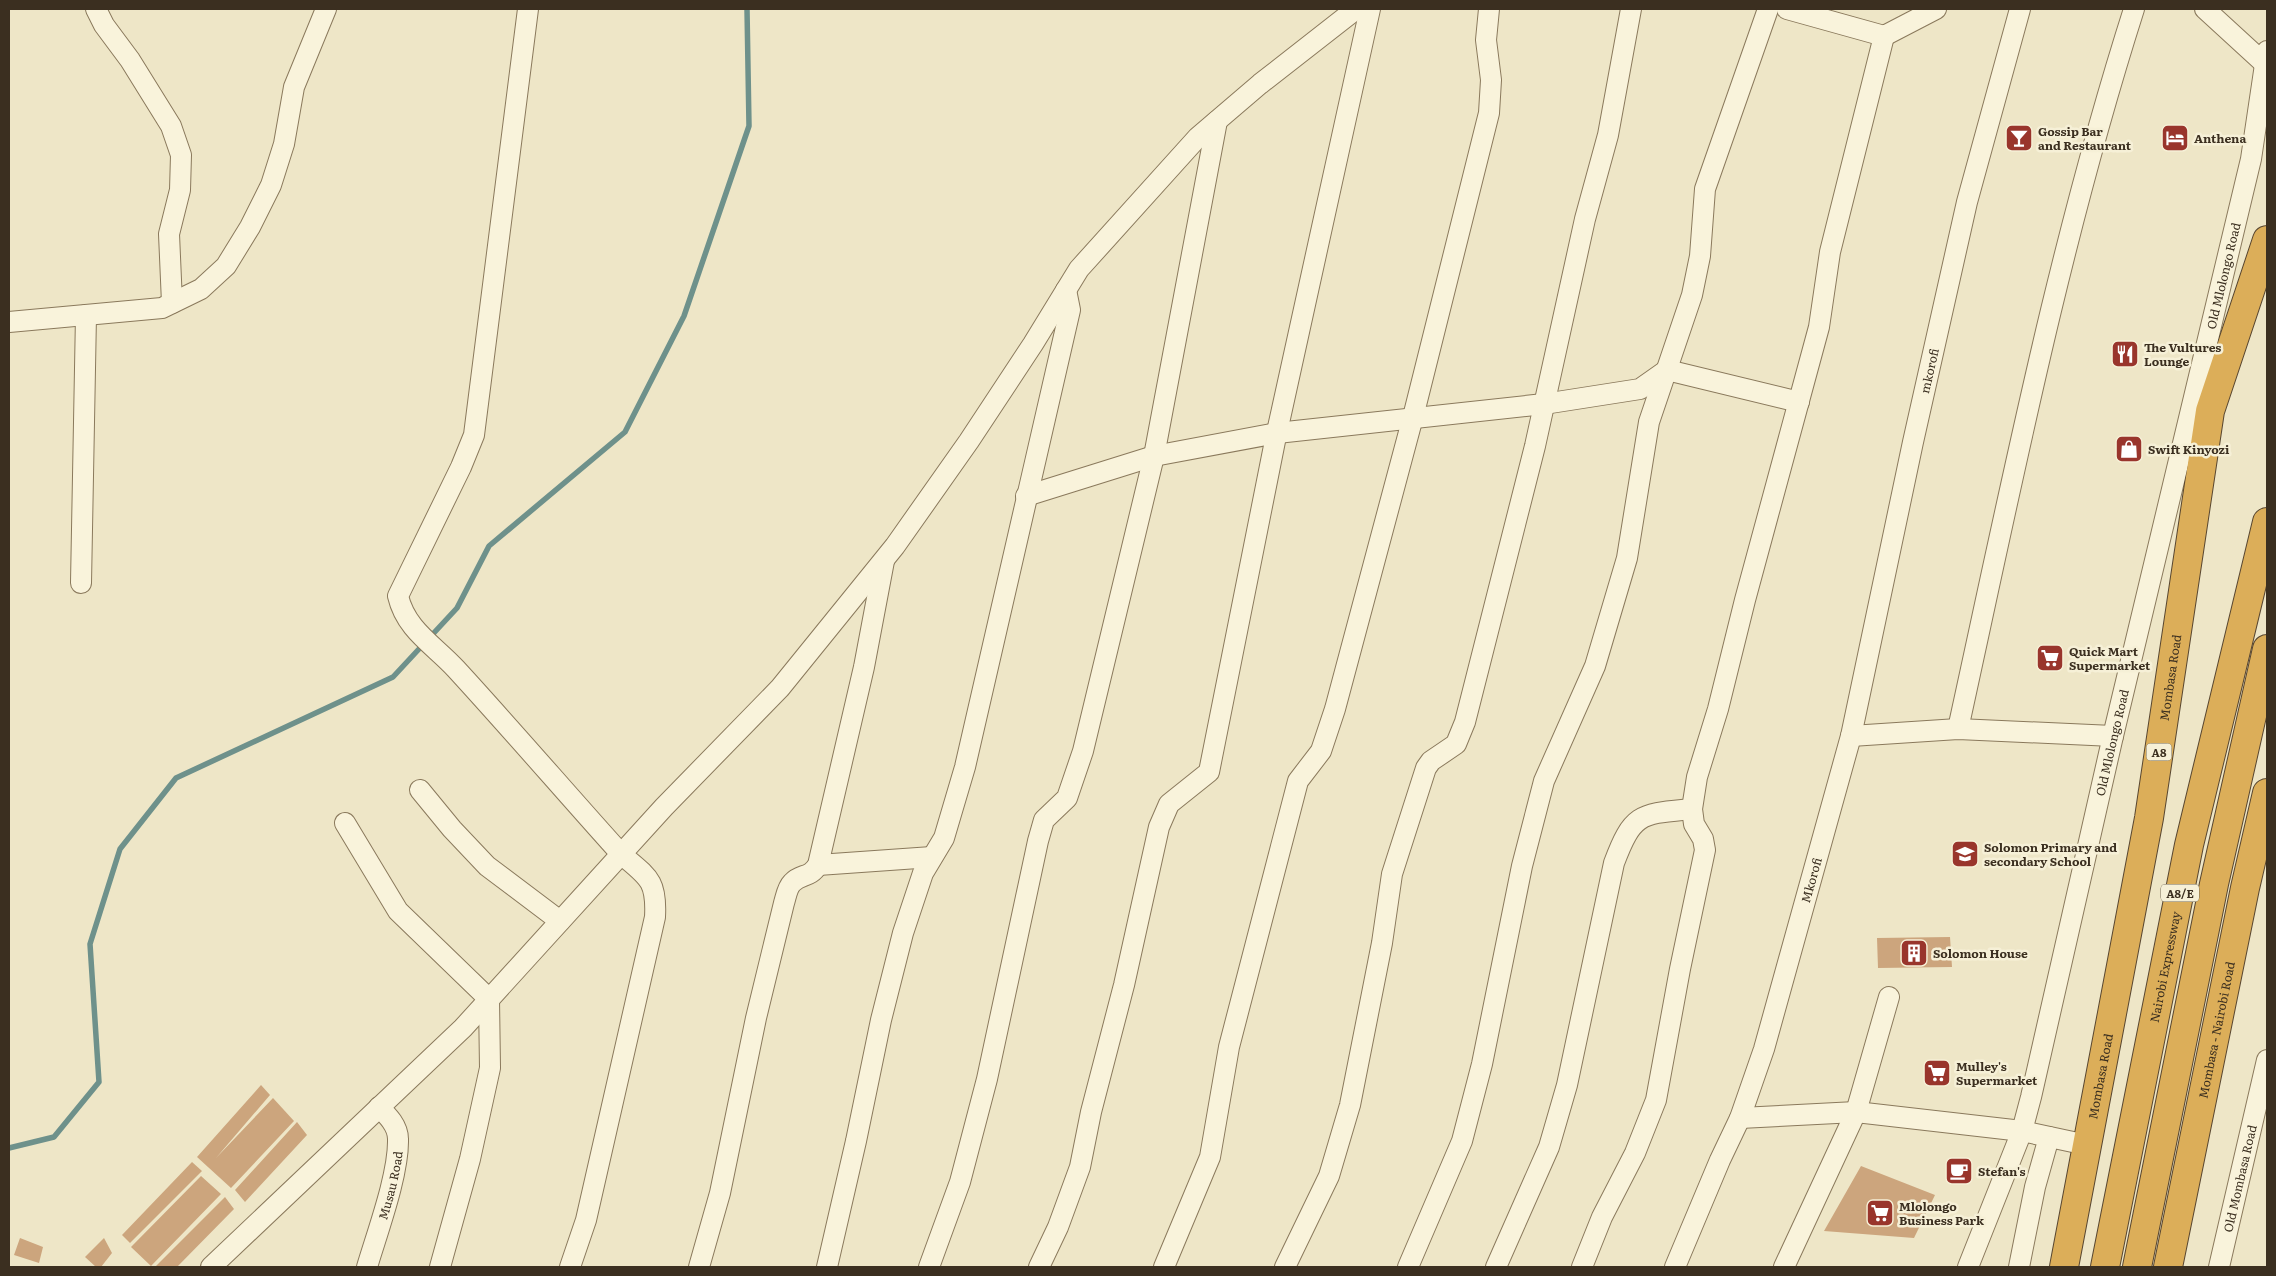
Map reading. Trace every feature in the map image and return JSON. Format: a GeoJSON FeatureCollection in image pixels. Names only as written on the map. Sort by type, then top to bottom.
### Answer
{"type":"FeatureCollection","features":[{"type":"Feature","properties":{"kind":"highway","name":"Mombasa Road"},"geometry":{"type":"LineString","coordinates":[[2064,1267],[2149,818],[2210,411],[2267,240]]}},
{"type":"Feature","properties":{"kind":"highway","name":"Nairobi Expressway"},"geometry":{"type":"LineString","coordinates":[[2105,1267],[2189,845],[2267,522]]}},
{"type":"Feature","properties":{"kind":"highway","name":"A8/E"},"geometry":{"type":"LineString","coordinates":[[2137,1267],[2214,884],[2267,650]]}},
{"type":"Feature","properties":{"kind":"highway","name":"Mombasa - Nairobi Road"},"geometry":{"type":"LineString","coordinates":[[2168,1267],[2245,888],[2267,793]]}},
{"type":"Feature","properties":{"kind":"street"},"geometry":{"type":"LineString","coordinates":[[96,9],[104,25],[130,60],[171,126],[181,155],[180,190],[169,234],[172,303]]}},
{"type":"Feature","properties":{"kind":"street"},"geometry":{"type":"LineString","coordinates":[[9,322],[162,308],[200,289],[226,266],[250,227],[271,185],[284,144],[294,87],[326,9]]}},
{"type":"Feature","properties":{"kind":"street"},"geometry":{"type":"LineString","coordinates":[[528,9],[474,436],[461,467],[398,596],[401,611],[414,629],[455,668],[621,854],[648,877],[656,895],[655,917],[586,1220],[570,1267]]}},
{"type":"Feature","properties":{"kind":"street"},"geometry":{"type":"LineString","coordinates":[[211,1267],[463,1028],[664,807],[780,688],[884,559],[969,441],[1034,344],[1079,269],[1198,137],[1260,84],[1356,9]]}},
{"type":"Feature","properties":{"kind":"street"},"geometry":{"type":"LineString","coordinates":[[1039,1267],[1058,1227],[1080,1167],[1090,1112],[1124,985],[1159,827],[1168,804],[1210,772],[1277,433],[1370,9]]}},
{"type":"Feature","properties":{"kind":"street"},"geometry":{"type":"LineString","coordinates":[[1164,1267],[1210,1157],[1231,1038],[1298,781],[1321,751],[1335,709],[1413,417],[1488,112],[1491,80],[1486,40],[1489,9]]}},
{"type":"Feature","properties":{"kind":"street"},"geometry":{"type":"LineString","coordinates":[[1285,1267],[1329,1176],[1350,1105],[1382,944],[1392,874],[1426,768],[1431,761],[1456,744],[1465,722],[1544,404],[1585,219],[1608,135],[1632,9]]}},
{"type":"Feature","properties":{"kind":"street"},"geometry":{"type":"LineString","coordinates":[[1408,1267],[1462,1141],[1482,1064],[1500,966],[1522,866],[1542,790],[1561,740],[1595,666],[1601,648],[1627,558],[1649,422],[1692,294],[1702,240],[1705,189],[1768,9]]}},
{"type":"Feature","properties":{"kind":"street"},"geometry":{"type":"LineString","coordinates":[[1787,9],[1884,36],[1936,9]]}},
{"type":"Feature","properties":{"kind":"street","name":"mkorofi"},"geometry":{"type":"LineString","coordinates":[[1851,736],[1913,442],[1967,202],[2020,9]]}},
{"type":"Feature","properties":{"kind":"street"},"geometry":{"type":"LineString","coordinates":[[1958,729],[2056,284],[2098,128],[2134,9]]}},
{"type":"Feature","properties":{"kind":"street"},"geometry":{"type":"LineString","coordinates":[[2204,9],[2266,57]]}},
{"type":"Feature","properties":{"kind":"street"},"geometry":{"type":"LineString","coordinates":[[1582,1267],[1602,1217],[1635,1153],[1656,1100],[1704,850],[1703,839],[1694,824],[1692,809],[1697,777],[1718,709],[1745,600],[1819,327],[1830,252],[1884,36]]}},
{"type":"Feature","properties":{"kind":"street","name":"Old Mlolongo Road"},"geometry":{"type":"LineString","coordinates":[[1968,1267],[2022,1131],[2032,1097],[2113,736],[2251,159],[2266,57]]}},
{"type":"Feature","properties":{"kind":"street"},"geometry":{"type":"LineString","coordinates":[[929,1267],[960,1182],[987,1079],[1044,820],[1067,798],[1084,750],[1154,456],[1217,121]]}},
{"type":"Feature","properties":{"kind":"street"},"geometry":{"type":"LineString","coordinates":[[827,1267],[881,1020],[903,933],[923,873],[944,838],[965,767],[1070,310],[1066,290]]}},
{"type":"Feature","properties":{"kind":"street"},"geometry":{"type":"LineString","coordinates":[[82,583],[86,315]]}},
{"type":"Feature","properties":{"kind":"street"},"geometry":{"type":"LineString","coordinates":[[1026,496],[1154,456],[1277,433],[1544,404],[1640,388],[1667,370],[1799,402]]}},
{"type":"Feature","properties":{"kind":"street"},"geometry":{"type":"LineString","coordinates":[[700,1267],[720,1193],[756,1018],[784,903],[790,885],[798,879],[812,874],[818,865],[864,666],[884,559]]}},
{"type":"Feature","properties":{"kind":"street"},"geometry":{"type":"LineString","coordinates":[[1851,736],[1958,729],[2113,736]]}},
{"type":"Feature","properties":{"kind":"street","name":"Mkorofi"},"geometry":{"type":"LineString","coordinates":[[1675,1267],[1720,1160],[1740,1118],[1764,1049],[1851,736]]}},
{"type":"Feature","properties":{"kind":"street"},"geometry":{"type":"LineString","coordinates":[[420,790],[487,866],[560,921]]}},
{"type":"Feature","properties":{"kind":"street"},"geometry":{"type":"LineString","coordinates":[[1496,1267],[1548,1147],[1567,1085],[1614,863],[1622,840],[1634,822],[1652,813],[1692,809]]}},
{"type":"Feature","properties":{"kind":"street"},"geometry":{"type":"LineString","coordinates":[[346,824],[398,910],[489,999],[490,1068],[468,1168],[440,1267]]}},
{"type":"Feature","properties":{"kind":"street"},"geometry":{"type":"LineString","coordinates":[[818,865],[932,857]]}},
{"type":"Feature","properties":{"kind":"street"},"geometry":{"type":"LineString","coordinates":[[1784,1267],[1856,1112],[1889,996]]}},
{"type":"Feature","properties":{"kind":"street","name":"Old Mombasa Road"},"geometry":{"type":"LineString","coordinates":[[2219,1267],[2267,1060]]}},
{"type":"Feature","properties":{"kind":"street","name":"Musau Road"},"geometry":{"type":"LineString","coordinates":[[366,1267],[393,1176],[398,1138],[392,1120],[379,1107]]}},
{"type":"Feature","properties":{"kind":"street"},"geometry":{"type":"LineString","coordinates":[[1740,1118],[1856,1112],[2022,1131],[2087,1146]]}},
{"type":"Feature","properties":{"kind":"street"},"geometry":{"type":"LineString","coordinates":[[2019,1267],[2035,1187],[2049,1137]]}},
{"type":"Feature","properties":{"kind":"street"},"geometry":{"type":"LineString","coordinates":[[231,1267],[238,1242]]}},
{"type":"Feature","properties":{"kind":"building","name":"Solomon House"},"geometry":{"type":"Polygon","coordinates":[[[1950,937],[1952,967],[1878,968],[1877,938],[1950,937]]]}},
{"type":"Feature","properties":{"kind":"building"},"geometry":{"type":"Polygon","coordinates":[[[261,1085],[270,1095],[216,1158],[273,1098],[294,1121],[231,1188],[197,1157],[261,1085]]]}},
{"type":"Feature","properties":{"kind":"building"},"geometry":{"type":"Polygon","coordinates":[[[297,1122],[307,1135],[245,1202],[235,1190],[297,1122]]]}},
{"type":"Feature","properties":{"kind":"building"},"geometry":{"type":"Polygon","coordinates":[[[192,1162],[202,1171],[130,1243],[122,1235],[192,1162]]]}},
{"type":"Feature","properties":{"kind":"building","name":"Mlolongo Business Park"},"geometry":{"type":"Polygon","coordinates":[[[1861,1166],[1935,1195],[1914,1238],[1824,1231],[1861,1166]]]}},
{"type":"Feature","properties":{"kind":"building"},"geometry":{"type":"Polygon","coordinates":[[[201,1176],[221,1194],[151,1266],[131,1247],[201,1176]]]}},
{"type":"Feature","properties":{"kind":"building"},"geometry":{"type":"Polygon","coordinates":[[[225,1197],[234,1209],[177,1267],[155,1267],[225,1197]]]}},
{"type":"Feature","properties":{"kind":"building"},"geometry":{"type":"Polygon","coordinates":[[[20,1238],[43,1247],[39,1263],[14,1255],[20,1238]]]}},
{"type":"Feature","properties":{"kind":"building"},"geometry":{"type":"Polygon","coordinates":[[[104,1238],[112,1253],[101,1267],[96,1267],[85,1257],[104,1238]]]}},
{"type":"Feature","properties":{"kind":"waterway"},"geometry":{"type":"LineString","coordinates":[[9,1148],[54,1137],[99,1082],[90,944],[120,849],[176,778],[393,677],[457,608],[489,546],[625,432],[684,316],[749,126],[747,9]]}},
{"type":"Feature","properties":{"kind":"place","name":"Gossip Bar and Restaurant"},"geometry":{"type":"Point","coordinates":[2019,138]}},
{"type":"Feature","properties":{"kind":"place","name":"Anthena"},"geometry":{"type":"Point","coordinates":[2175,138]}},
{"type":"Feature","properties":{"kind":"place","name":"The Vultures Lounge"},"geometry":{"type":"Point","coordinates":[2125,354]}},
{"type":"Feature","properties":{"kind":"place","name":"Swift Kinyozi"},"geometry":{"type":"Point","coordinates":[2129,449]}},
{"type":"Feature","properties":{"kind":"place","name":"Quick Mart Supermarket"},"geometry":{"type":"Point","coordinates":[2050,658]}},
{"type":"Feature","properties":{"kind":"place","name":"Solomon Primary and secondary School"},"geometry":{"type":"Point","coordinates":[1965,854]}},
{"type":"Feature","properties":{"kind":"place","name":"Solomon House"},"geometry":{"type":"Point","coordinates":[1914,953]}},
{"type":"Feature","properties":{"kind":"place","name":"Mulley's Supermarket"},"geometry":{"type":"Point","coordinates":[1937,1073]}},
{"type":"Feature","properties":{"kind":"place","name":"Stefan's"},"geometry":{"type":"Point","coordinates":[1959,1171]}},
{"type":"Feature","properties":{"kind":"place","name":"Mlolongo Business Park"},"geometry":{"type":"Point","coordinates":[1880,1213]}}]}
